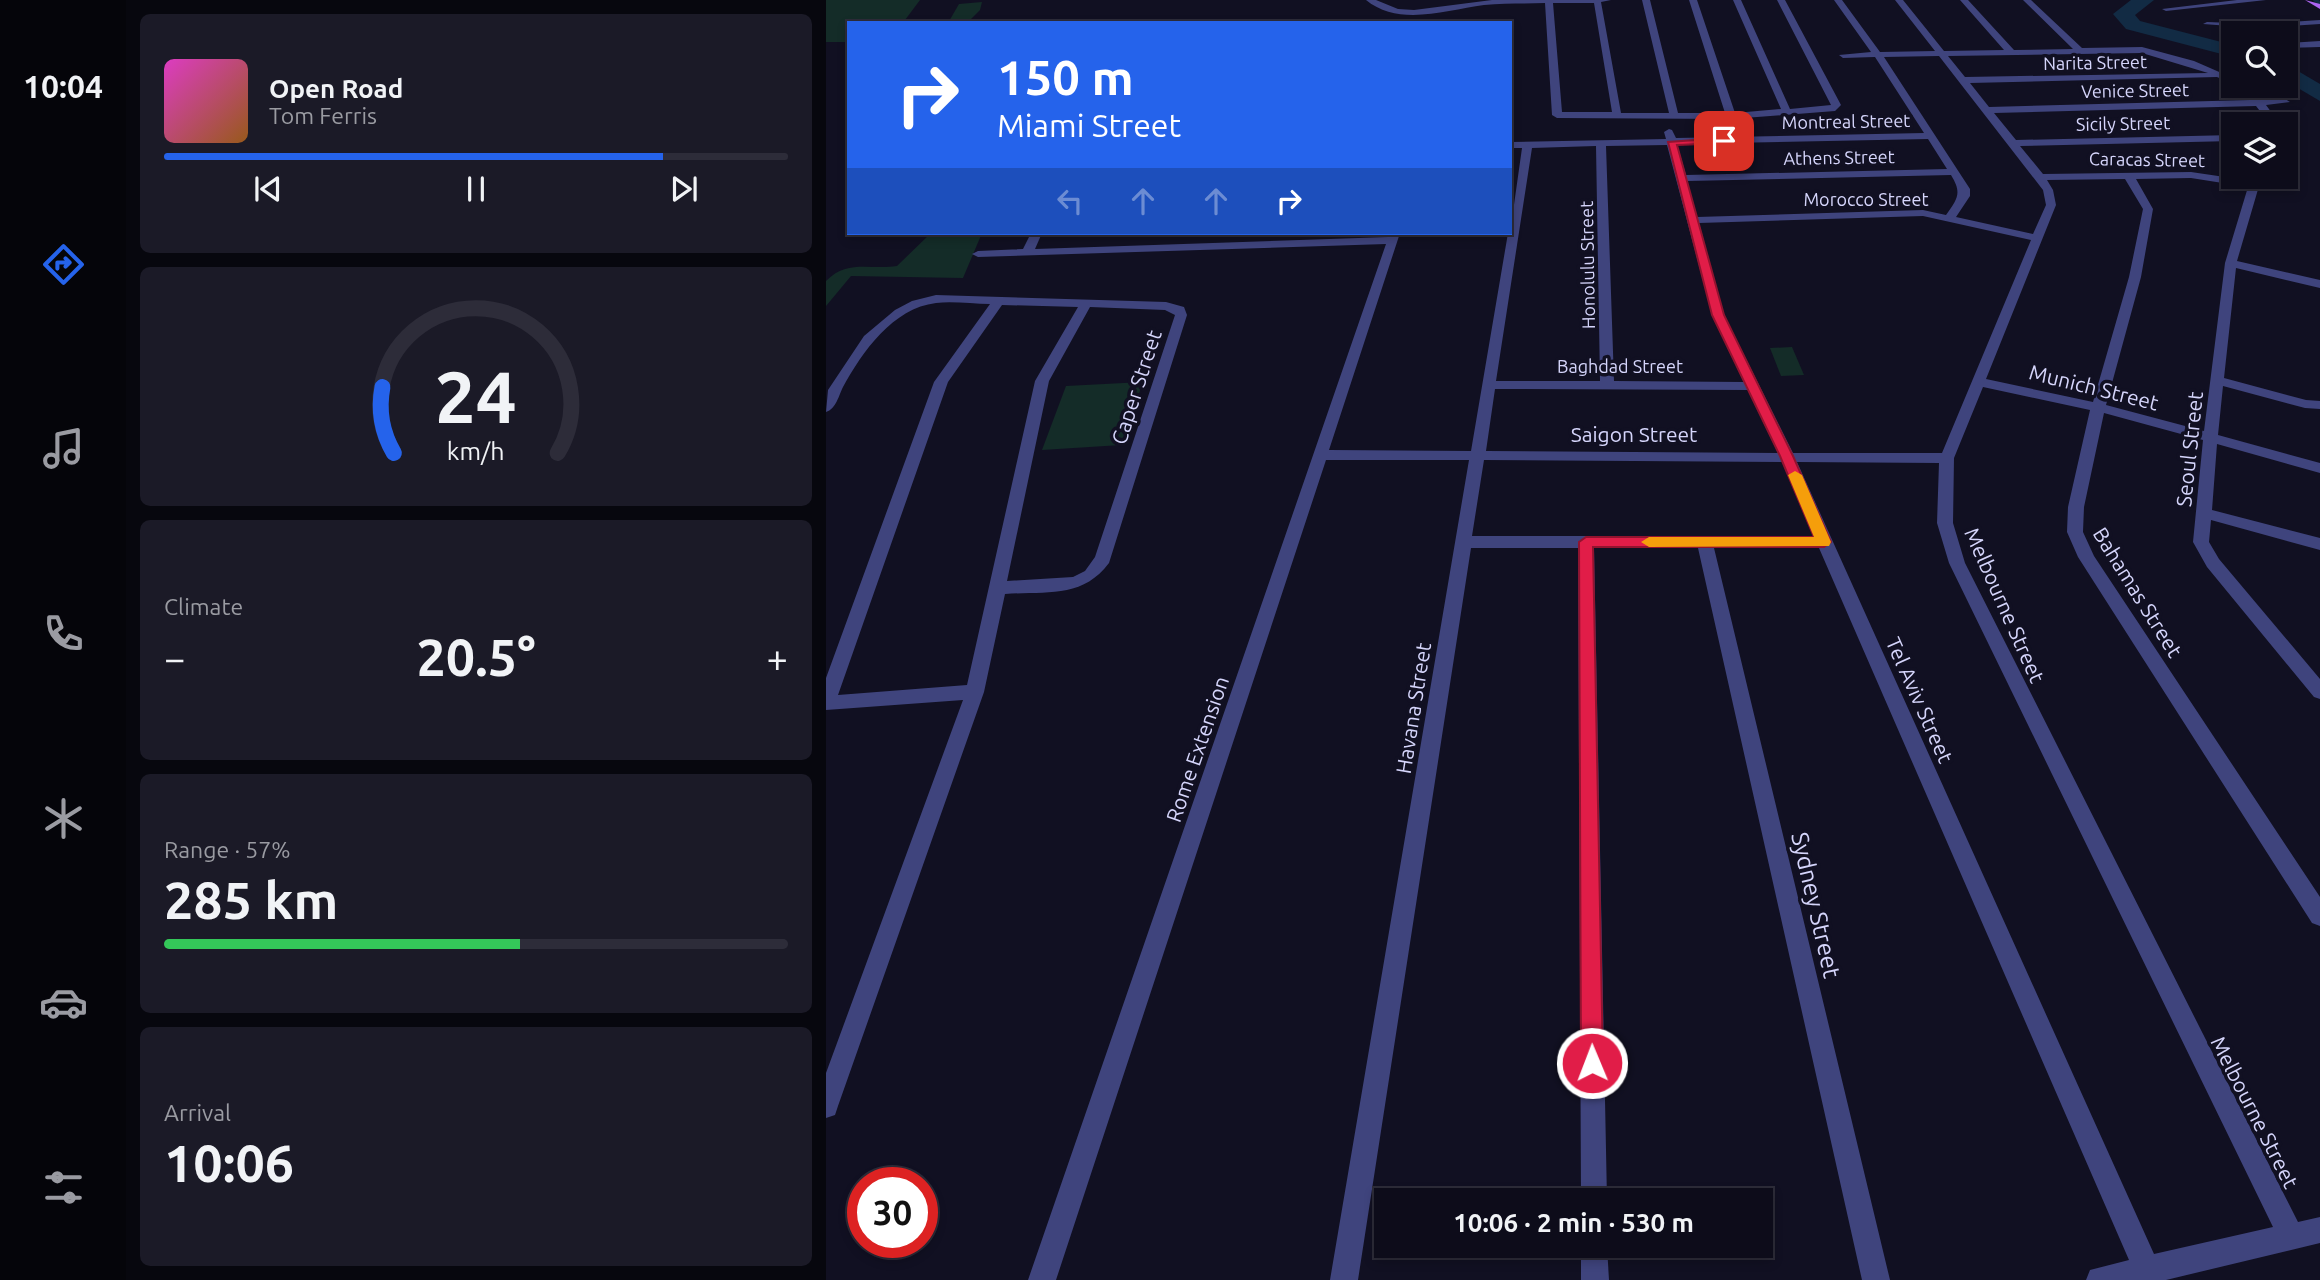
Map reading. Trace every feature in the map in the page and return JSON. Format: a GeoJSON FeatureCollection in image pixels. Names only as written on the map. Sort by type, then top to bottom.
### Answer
{"type":"FeatureCollection","features":[{"type":"Feature","properties":{"kind":"main road"},"geometry":{"type":"LineString","coordinates":[[2309,0],[2320,6]]}},
{"type":"Feature","properties":{"kind":"street"},"geometry":{"type":"LineString","coordinates":[[1370,0],[1388,10],[1431,11],[1549,1],[1607,0]]}},
{"type":"Feature","properties":{"kind":"street"},"geometry":{"type":"LineString","coordinates":[[1597,0],[1617,114]]}},
{"type":"Feature","properties":{"kind":"street","name":"Tel Aviv Street"},"geometry":{"type":"LineString","coordinates":[[1646,0],[1683,178],[1718,315],[1787,456],[2150,1275]]}},
{"type":"Feature","properties":{"kind":"street"},"geometry":{"type":"LineString","coordinates":[[1693,0],[1731,116]]}},
{"type":"Feature","properties":{"kind":"street"},"geometry":{"type":"LineString","coordinates":[[1737,0],[1787,113]]}},
{"type":"Feature","properties":{"kind":"street"},"geometry":{"type":"LineString","coordinates":[[1549,1],[1557,115],[1617,114],[1672,129],[1731,116],[1835,108],[1836,105],[1781,0]]}},
{"type":"Feature","properties":{"kind":"street"},"geometry":{"type":"LineString","coordinates":[[1838,0],[1878,55],[1965,189],[1965,196],[1949,219]]}},
{"type":"Feature","properties":{"kind":"street","name":"Melbourne Street"},"geometry":{"type":"LineString","coordinates":[[1899,0],[2040,177],[2048,190],[2051,205],[1947,458],[1945,523],[1961,573],[2292,1237]]}},
{"type":"Feature","properties":{"kind":"street"},"geometry":{"type":"LineString","coordinates":[[1964,0],[2011,53]]}},
{"type":"Feature","properties":{"kind":"street"},"geometry":{"type":"LineString","coordinates":[[2027,0],[2081,52]]}},
{"type":"Feature","properties":{"kind":"street"},"geometry":{"type":"LineString","coordinates":[[2166,9],[2262,0]]}},
{"type":"Feature","properties":{"kind":"street"},"geometry":{"type":"LineString","coordinates":[[2207,24],[2257,26],[2320,22]]}},
{"type":"Feature","properties":{"kind":"street"},"geometry":{"type":"LineString","coordinates":[[2298,45],[2320,44]]}},
{"type":"Feature","properties":{"kind":"street"},"geometry":{"type":"LineString","coordinates":[[1843,55],[2152,51],[2221,75]]}},
{"type":"Feature","properties":{"kind":"street","name":"Narita Street"},"geometry":{"type":"LineString","coordinates":[[1962,80],[2221,78]]}},
{"type":"Feature","properties":{"kind":"street"},"geometry":{"type":"LineString","coordinates":[[2253,98],[2266,112]]}},
{"type":"Feature","properties":{"kind":"street","name":"Venice Street"},"geometry":{"type":"LineString","coordinates":[[1986,110],[2285,102]]}},
{"type":"Feature","properties":{"kind":"street","name":"Montreal Street"},"geometry":{"type":"LineString","coordinates":[[1519,145],[1601,143],[1672,129],[1930,136]]}},
{"type":"Feature","properties":{"kind":"street","name":"Sicily Street"},"geometry":{"type":"LineString","coordinates":[[2013,143],[2221,138]]}},
{"type":"Feature","properties":{"kind":"street","name":"Honolulu Street"},"geometry":{"type":"LineString","coordinates":[[1601,143],[1607,386]]}},
{"type":"Feature","properties":{"kind":"street","name":"Havana Street"},"geometry":{"type":"LineString","coordinates":[[1512,199],[1519,145]]}},
{"type":"Feature","properties":{"kind":"street","name":"Athens Street"},"geometry":{"type":"LineString","coordinates":[[1683,178],[1954,172]]}},
{"type":"Feature","properties":{"kind":"street","name":"Bahamas Street"},"geometry":{"type":"LineString","coordinates":[[2128,175],[2148,209],[2135,277],[2098,407],[2076,507],[2075,532],[2086,556],[2320,916]]}},
{"type":"Feature","properties":{"kind":"street","name":"Caracas Street"},"geometry":{"type":"LineString","coordinates":[[2040,177],[2191,175],[2221,178]]}},
{"type":"Feature","properties":{"kind":"street","name":"Seoul Street"},"geometry":{"type":"LineString","coordinates":[[2255,189],[2231,263],[2210,438],[2201,542],[2213,562],[2320,692]]}},
{"type":"Feature","properties":{"kind":"street","name":"Morocco Street"},"geometry":{"type":"LineString","coordinates":[[1694,220],[1923,213],[2035,239]]}},
{"type":"Feature","properties":{"kind":"street"},"geometry":{"type":"LineString","coordinates":[[1028,253],[1035,235]]}},
{"type":"Feature","properties":{"kind":"street","name":"Havana Street"},"geometry":{"type":"LineString","coordinates":[[1344,1280],[1478,455],[1507,235]]}},
{"type":"Feature","properties":{"kind":"street"},"geometry":{"type":"LineString","coordinates":[[978,254],[1299,238],[1394,236]]}},
{"type":"Feature","properties":{"kind":"street","name":"Rome Extension"},"geometry":{"type":"LineString","coordinates":[[1042,1280],[1394,236]]}},
{"type":"Feature","properties":{"kind":"street"},"geometry":{"type":"LineString","coordinates":[[2231,263],[2320,284]]}},
{"type":"Feature","properties":{"kind":"street","name":"Caper Street"},"geometry":{"type":"LineString","coordinates":[[826,408],[855,358],[881,326],[907,306],[936,299],[1166,306],[1180,310],[1181,315],[1103,559],[1091,575],[1076,583],[997,588]]}},
{"type":"Feature","properties":{"kind":"street"},"geometry":{"type":"LineString","coordinates":[[975,692],[826,703],[941,382],[998,302]]}},
{"type":"Feature","properties":{"kind":"street"},"geometry":{"type":"LineString","coordinates":[[826,1107],[975,692],[1042,381],[1086,304]]}},
{"type":"Feature","properties":{"kind":"street"},"geometry":{"type":"LineString","coordinates":[[2217,380],[2305,404],[2320,405]]}},
{"type":"Feature","properties":{"kind":"street","name":"Munich Street"},"geometry":{"type":"LineString","coordinates":[[1980,382],[2098,407],[2320,468]]}},
{"type":"Feature","properties":{"kind":"street","name":"Baghdad Street"},"geometry":{"type":"LineString","coordinates":[[1488,385],[1751,386]]}},
{"type":"Feature","properties":{"kind":"street","name":"Saigon Street"},"geometry":{"type":"LineString","coordinates":[[1321,455],[1947,458]]}},
{"type":"Feature","properties":{"kind":"street"},"geometry":{"type":"LineString","coordinates":[[2203,513],[2320,544]]}},
{"type":"Feature","properties":{"kind":"street"},"geometry":{"type":"LineString","coordinates":[[1463,542],[1824,542]]}},
{"type":"Feature","properties":{"kind":"street"},"geometry":{"type":"LineString","coordinates":[[1586,542],[1594,1188]]}},
{"type":"Feature","properties":{"kind":"street","name":"Sydney Street"},"geometry":{"type":"LineString","coordinates":[[1705,542],[1876,1280]]}},
{"type":"Feature","properties":{"kind":"street"},"geometry":{"type":"LineString","coordinates":[[2100,1280],[2150,1275],[2320,1230]]}},
{"type":"Feature","properties":{"kind":"street"},"geometry":{"type":"LineString","coordinates":[[1594,1258],[1595,1280]]}},
{"type":"Feature","properties":{"kind":"green space"},"geometry":{"type":"Polygon","coordinates":[[[826,0],[920,0],[905,20],[847,21],[847,42],[826,42],[826,0]]]}},
{"type":"Feature","properties":{"kind":"green space"},"geometry":{"type":"Polygon","coordinates":[[[982,2],[980,10],[969,21],[949,21],[959,4],[982,2]]]}},
{"type":"Feature","properties":{"kind":"green space"},"geometry":{"type":"Polygon","coordinates":[[[929,235],[981,235],[963,278],[851,276],[826,306],[826,281],[834,274],[851,268],[897,266],[929,235]]]}},
{"type":"Feature","properties":{"kind":"green space"},"geometry":{"type":"Polygon","coordinates":[[[1792,347],[1804,375],[1781,376],[1770,348],[1792,347]]]}},
{"type":"Feature","properties":{"kind":"green space"},"geometry":{"type":"Polygon","coordinates":[[[1143,382],[1121,445],[1042,450],[1066,386],[1143,382]]]}},
{"type":"Feature","properties":{"kind":"waterway"},"geometry":{"type":"LineString","coordinates":[[2144,0],[2123,14],[2133,25],[2221,48]]}},
{"type":"Feature","properties":{"kind":"waterway"},"geometry":{"type":"LineString","coordinates":[[2315,0],[2320,3]]}},
{"type":"Feature","properties":{"kind":"waterway"},"geometry":{"type":"LineString","coordinates":[[2298,79],[2320,94]]}},
{"type":"Feature","properties":{"kind":"slow traffic"},"geometry":{"type":"LineString","coordinates":[[1649,542],[1824,542],[1795,475]]}},
{"type":"Feature","properties":{"kind":"route"},"geometry":{"type":"LineString","coordinates":[[1592,1063],[1586,542],[1824,542],[1787,456],[1718,315],[1672,142],[1724,141]]}}]}
